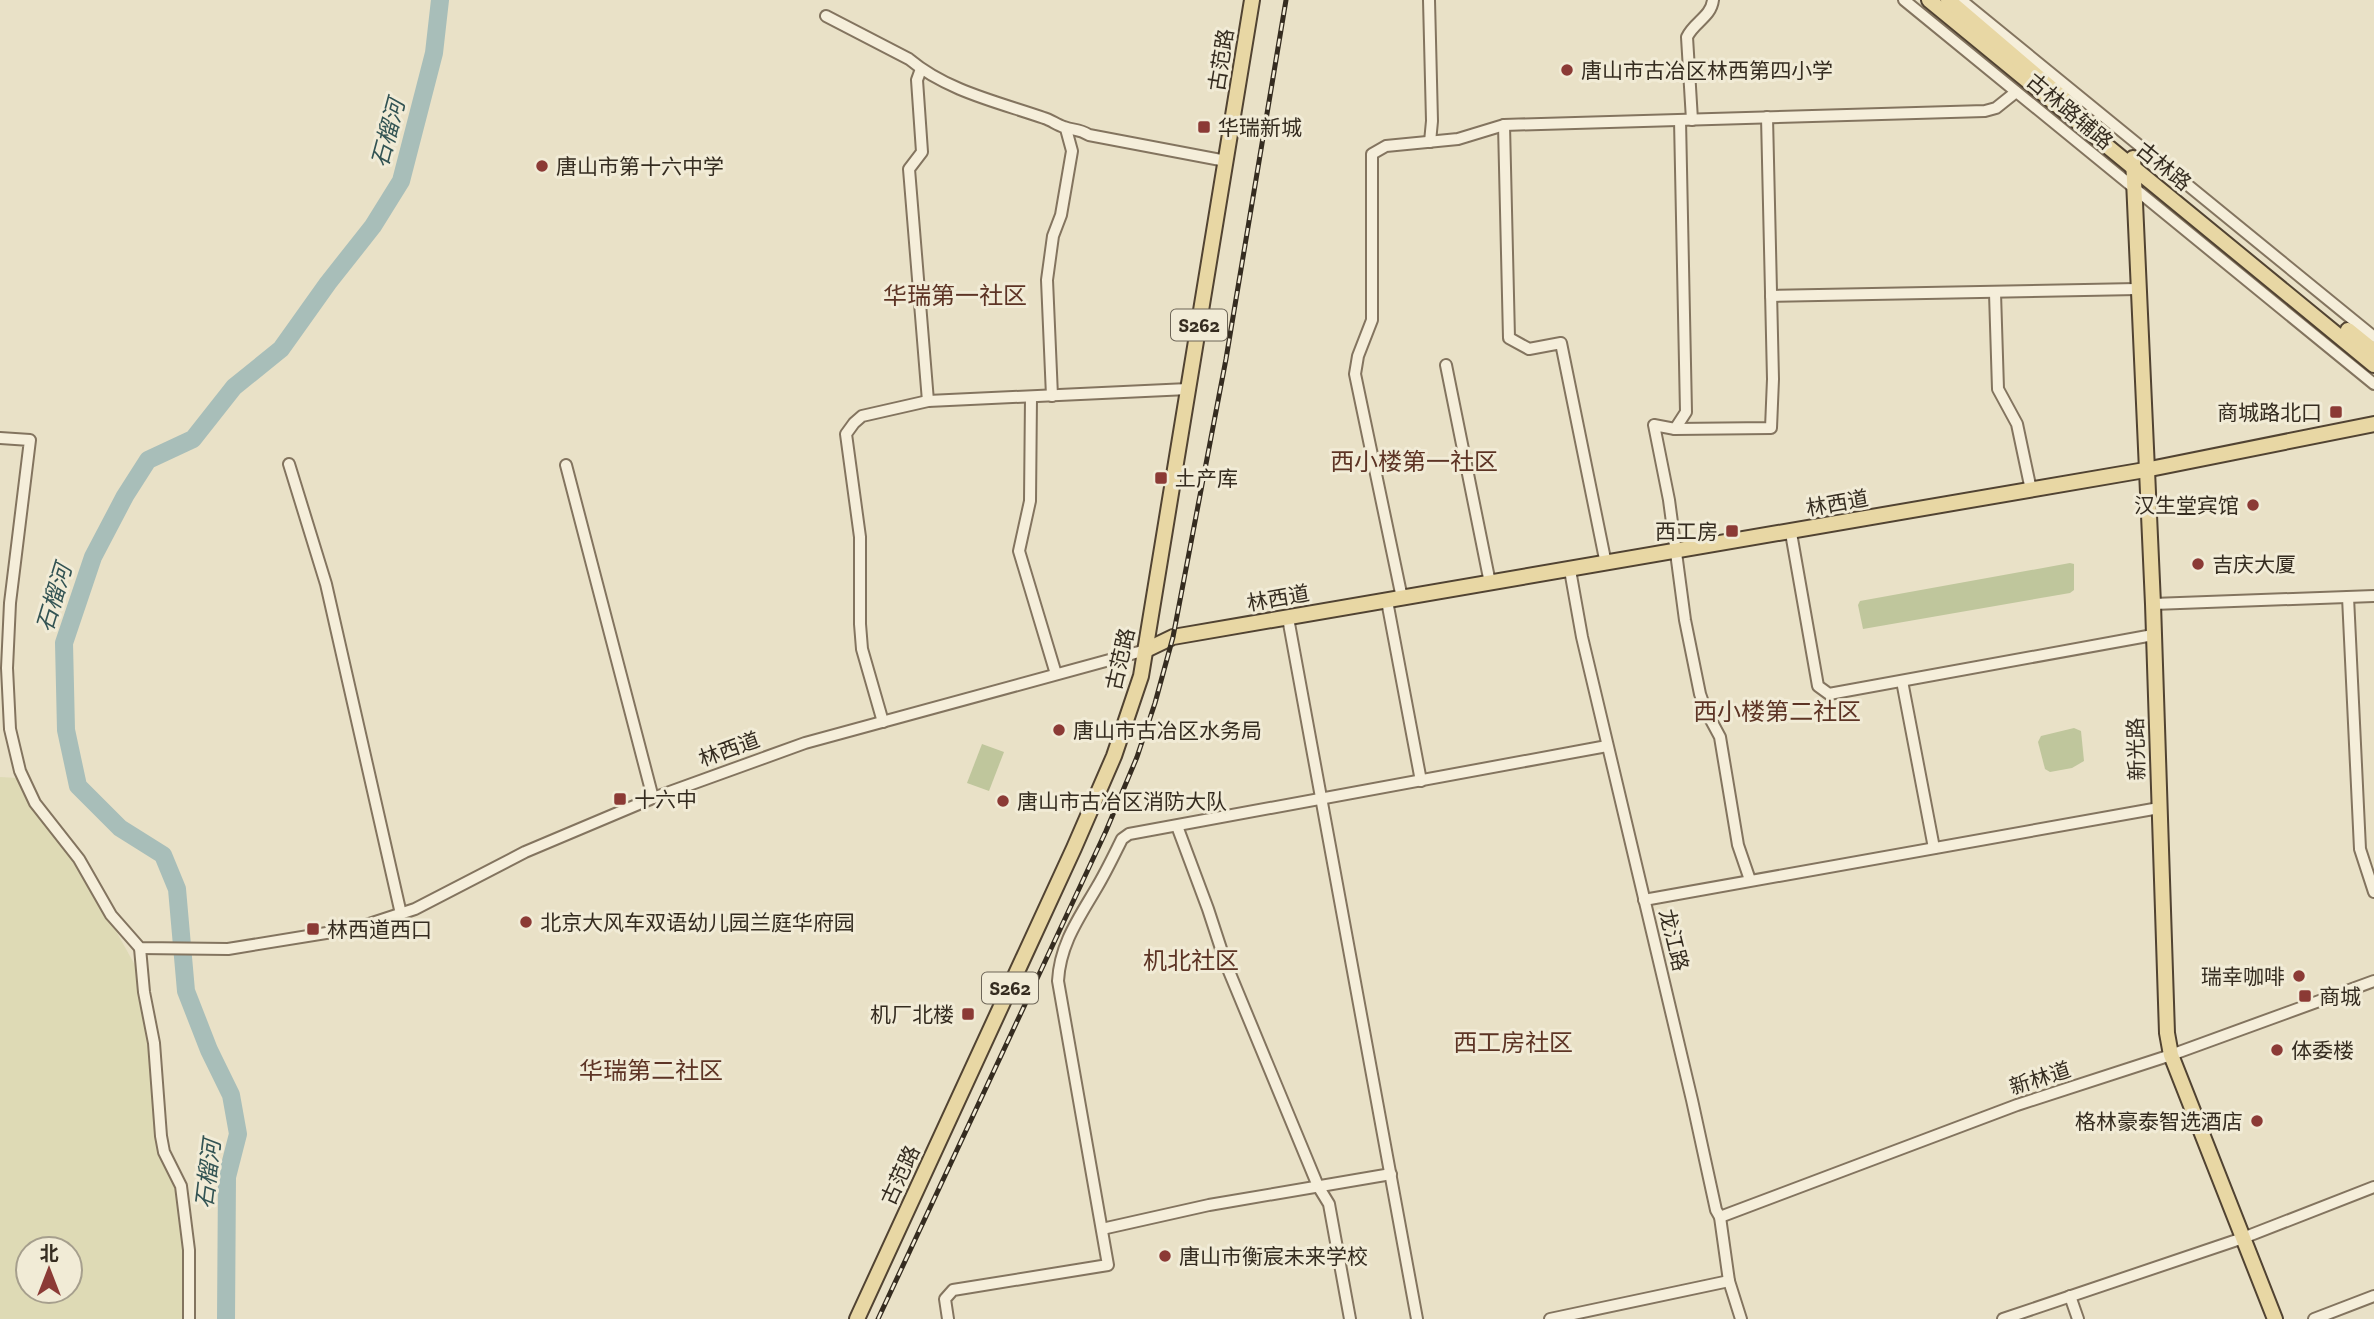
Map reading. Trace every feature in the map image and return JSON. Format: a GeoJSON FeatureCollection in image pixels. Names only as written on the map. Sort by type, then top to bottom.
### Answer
{"type":"FeatureCollection","features":[{"type":"Feature","properties":{"kind":"main road","name":"古范路"},"geometry":{"type":"LineString","coordinates":[[857,1319],[1074,848],[1114,756],[1141,676],[1252,0]]}},
{"type":"Feature","properties":{"kind":"main road","name":"古林路"},"geometry":{"type":"LineString","coordinates":[[1929,0],[2374,351]]}},
{"type":"Feature","properties":{"kind":"main road","name":"古林路"},"geometry":{"type":"LineString","coordinates":[[1948,0],[2134,164],[2374,365]]}},
{"type":"Feature","properties":{"kind":"main road","name":"新光路"},"geometry":{"type":"LineString","coordinates":[[2134,164],[2137,289],[2153,604],[2167,1033],[2171,1055],[2275,1319]]}},
{"type":"Feature","properties":{"kind":"main road","name":"林西道"},"geometry":{"type":"LineString","coordinates":[[1146,650],[1173,637],[2031,491],[2374,424]]}},
{"type":"Feature","properties":{"kind":"street"},"geometry":{"type":"LineString","coordinates":[[1429,0],[1432,121],[1430,142]]}},
{"type":"Feature","properties":{"kind":"street"},"geometry":{"type":"LineString","coordinates":[[1692,120],[1687,37],[1712,8],[1713,0]]}},
{"type":"Feature","properties":{"kind":"street","name":"古林路辅路"},"geometry":{"type":"LineString","coordinates":[[1904,0],[2374,384]]}},
{"type":"Feature","properties":{"kind":"street"},"geometry":{"type":"LineString","coordinates":[[1961,0],[2374,337]]}},
{"type":"Feature","properties":{"kind":"street"},"geometry":{"type":"LineString","coordinates":[[825,16],[909,59],[921,69],[963,91],[1048,119],[1066,129],[1079,128],[1089,135],[1226,161]]}},
{"type":"Feature","properties":{"kind":"street"},"geometry":{"type":"LineString","coordinates":[[921,69],[916,80],[922,152],[909,169],[928,401]]}},
{"type":"Feature","properties":{"kind":"street"},"geometry":{"type":"LineString","coordinates":[[1421,781],[1395,600],[1355,374],[1358,356],[1373,312],[1372,154],[1386,146],[1469,137],[1504,125],[1985,111],[1996,108],[2016,92]]}},
{"type":"Feature","properties":{"kind":"street"},"geometry":{"type":"LineString","coordinates":[[1750,880],[1738,845],[1720,737],[1700,694],[1675,552],[1669,500],[1654,425],[1675,429],[1771,428],[1773,379],[1767,117]]}},
{"type":"Feature","properties":{"kind":"street"},"geometry":{"type":"LineString","coordinates":[[1675,429],[1686,412],[1680,120]]}},
{"type":"Feature","properties":{"kind":"street"},"geometry":{"type":"LineString","coordinates":[[1504,125],[1509,338],[1529,349],[1562,342],[1606,564]]}},
{"type":"Feature","properties":{"kind":"street"},"geometry":{"type":"LineString","coordinates":[[1052,396],[1047,280],[1053,236],[1061,215],[1072,151],[1066,129]]}},
{"type":"Feature","properties":{"kind":"street"},"geometry":{"type":"LineString","coordinates":[[1072,151],[1082,145],[1089,135]]}},
{"type":"Feature","properties":{"kind":"street"},"geometry":{"type":"LineString","coordinates":[[1771,296],[2137,289]]}},
{"type":"Feature","properties":{"kind":"street"},"geometry":{"type":"LineString","coordinates":[[1995,293],[1998,389],[2017,424],[2031,491]]}},
{"type":"Feature","properties":{"kind":"street"},"geometry":{"type":"LineString","coordinates":[[1446,365],[1490,583]]}},
{"type":"Feature","properties":{"kind":"street"},"geometry":{"type":"LineString","coordinates":[[883,722],[862,649],[860,537],[846,434],[854,423],[862,416],[928,401],[1188,390]]}},
{"type":"Feature","properties":{"kind":"street"},"geometry":{"type":"LineString","coordinates":[[1031,397],[1030,501],[1019,551],[1056,674]]}},
{"type":"Feature","properties":{"kind":"street"},"geometry":{"type":"LineString","coordinates":[[0,438],[30,440],[10,603],[6,668],[10,729],[20,771],[35,803],[79,859],[111,915],[145,948],[144,992],[154,1042],[161,1136],[164,1153],[181,1186],[189,1250],[190,1319]]}},
{"type":"Feature","properties":{"kind":"street"},"geometry":{"type":"LineString","coordinates":[[289,464],[326,584],[401,914]]}},
{"type":"Feature","properties":{"kind":"street"},"geometry":{"type":"LineString","coordinates":[[566,465],[653,798]]}},
{"type":"Feature","properties":{"kind":"street"},"geometry":{"type":"LineString","coordinates":[[1791,533],[1818,686],[1829,694],[2153,635]]}},
{"type":"Feature","properties":{"kind":"street","name":"龙江路"},"geometry":{"type":"LineString","coordinates":[[1570,570],[1607,746],[1701,1136],[1716,1210],[1720,1217],[1730,1281],[1741,1319]]}},
{"type":"Feature","properties":{"kind":"street"},"geometry":{"type":"LineString","coordinates":[[2153,604],[2374,596]]}},
{"type":"Feature","properties":{"kind":"street"},"geometry":{"type":"LineString","coordinates":[[2348,597],[2360,849],[2374,892]]}},
{"type":"Feature","properties":{"kind":"street"},"geometry":{"type":"LineString","coordinates":[[1288,618],[1417,1319]]}},
{"type":"Feature","properties":{"kind":"street","name":"林西道"},"geometry":{"type":"LineString","coordinates":[[145,948],[228,949],[357,928],[415,909],[525,852],[653,798],[805,743],[1146,650]]}},
{"type":"Feature","properties":{"kind":"street"},"geometry":{"type":"LineString","coordinates":[[1902,681],[1934,848]]}},
{"type":"Feature","properties":{"kind":"street"},"geometry":{"type":"LineString","coordinates":[[948,1319],[945,1299],[953,1290],[1108,1265],[1058,981],[1062,952],[1075,922],[1097,888],[1122,839],[1129,834],[1607,746]]}},
{"type":"Feature","properties":{"kind":"street"},"geometry":{"type":"LineString","coordinates":[[1644,900],[2160,808]]}},
{"type":"Feature","properties":{"kind":"street"},"geometry":{"type":"LineString","coordinates":[[1177,826],[1226,964],[1318,1186],[1329,1204],[1350,1319]]}},
{"type":"Feature","properties":{"kind":"street","name":"新林道"},"geometry":{"type":"LineString","coordinates":[[1720,1217],[2017,1105],[2171,1055],[2374,981]]}},
{"type":"Feature","properties":{"kind":"street"},"geometry":{"type":"LineString","coordinates":[[1102,1229],[1209,1205],[1391,1174]]}},
{"type":"Feature","properties":{"kind":"street"},"geometry":{"type":"LineString","coordinates":[[2003,1319],[2243,1238],[2374,1187]]}},
{"type":"Feature","properties":{"kind":"street"},"geometry":{"type":"LineString","coordinates":[[1550,1319],[1730,1281]]}},
{"type":"Feature","properties":{"kind":"street"},"geometry":{"type":"LineString","coordinates":[[2070,1296],[2078,1319]]}},
{"type":"Feature","properties":{"kind":"street"},"geometry":{"type":"LineString","coordinates":[[2314,1319],[2374,1296]]}},
{"type":"Feature","properties":{"kind":"shaded area"},"geometry":{"type":"Polygon","coordinates":[[[0,777],[17,778],[86,877],[136,967],[152,1069],[185,1228],[184,1319],[0,1319],[0,777]]]}},
{"type":"Feature","properties":{"kind":"green space"},"geometry":{"type":"Polygon","coordinates":[[[2074,564],[2074,590],[2070,593],[1863,629],[1858,605],[1860,601],[2074,564]]]}},
{"type":"Feature","properties":{"kind":"green space"},"geometry":{"type":"Polygon","coordinates":[[[2074,728],[2081,731],[2084,761],[2072,768],[2050,772],[2045,769],[2038,742],[2041,736],[2074,728]]]}},
{"type":"Feature","properties":{"kind":"green space"},"geometry":{"type":"Polygon","coordinates":[[[982,744],[1004,752],[989,791],[967,783],[982,744]]]}},
{"type":"Feature","properties":{"kind":"waterway","name":"石榴河"},"geometry":{"type":"LineString","coordinates":[[226,1319],[227,1177],[238,1134],[231,1095],[209,1050],[186,991],[177,889],[163,855],[120,828],[78,786],[66,730],[64,643],[93,557],[125,496],[148,460],[193,439],[234,387],[281,349],[373,226],[401,181],[434,53],[440,0]]}},
{"type":"Feature","properties":{"kind":"railway"},"geometry":{"type":"LineString","coordinates":[[878,1319],[1106,831],[1137,757],[1155,703],[1173,637],[1226,359],[1286,0]]}},
{"type":"Feature","properties":{"kind":"place","name":"唐山市古冶区林西第四小学"},"geometry":{"type":"Point","coordinates":[1567,70]}},
{"type":"Feature","properties":{"kind":"place","name":"华瑞新城"},"geometry":{"type":"Point","coordinates":[1204,127]}},
{"type":"Feature","properties":{"kind":"place","name":"唐山市第十六中学"},"geometry":{"type":"Point","coordinates":[542,166]}},
{"type":"Feature","properties":{"kind":"place","name":"商城路北口"},"geometry":{"type":"Point","coordinates":[2336,412]}},
{"type":"Feature","properties":{"kind":"place","name":"土产库"},"geometry":{"type":"Point","coordinates":[1161,478]}},
{"type":"Feature","properties":{"kind":"place","name":"汉生堂宾馆"},"geometry":{"type":"Point","coordinates":[2253,505]}},
{"type":"Feature","properties":{"kind":"place","name":"西工房"},"geometry":{"type":"Point","coordinates":[1732,531]}},
{"type":"Feature","properties":{"kind":"place","name":"吉庆大厦"},"geometry":{"type":"Point","coordinates":[2198,564]}},
{"type":"Feature","properties":{"kind":"place","name":"唐山市古冶区水务局"},"geometry":{"type":"Point","coordinates":[1059,730]}},
{"type":"Feature","properties":{"kind":"place","name":"十六中"},"geometry":{"type":"Point","coordinates":[620,799]}},
{"type":"Feature","properties":{"kind":"place","name":"唐山市古冶区消防大队"},"geometry":{"type":"Point","coordinates":[1003,801]}},
{"type":"Feature","properties":{"kind":"place","name":"北京大风车双语幼儿园兰庭华府园"},"geometry":{"type":"Point","coordinates":[526,922]}},
{"type":"Feature","properties":{"kind":"place","name":"林西道西口"},"geometry":{"type":"Point","coordinates":[313,929]}},
{"type":"Feature","properties":{"kind":"place","name":"瑞幸咖啡"},"geometry":{"type":"Point","coordinates":[2299,976]}},
{"type":"Feature","properties":{"kind":"place","name":"商城"},"geometry":{"type":"Point","coordinates":[2305,996]}},
{"type":"Feature","properties":{"kind":"place","name":"机厂北楼"},"geometry":{"type":"Point","coordinates":[968,1014]}},
{"type":"Feature","properties":{"kind":"place","name":"体委楼"},"geometry":{"type":"Point","coordinates":[2277,1050]}},
{"type":"Feature","properties":{"kind":"place","name":"格林豪泰智选酒店"},"geometry":{"type":"Point","coordinates":[2257,1121]}},
{"type":"Feature","properties":{"kind":"place","name":"唐山市衡宸未来学校"},"geometry":{"type":"Point","coordinates":[1165,1256]}},
{"type":"Feature","properties":{"kind":"district","name":"华瑞第一社区"},"geometry":{"type":"Point","coordinates":[955,295]}},
{"type":"Feature","properties":{"kind":"district","name":"西小楼第一社区"},"geometry":{"type":"Point","coordinates":[1414,461]}},
{"type":"Feature","properties":{"kind":"district","name":"西小楼第二社区"},"geometry":{"type":"Point","coordinates":[1777,711]}},
{"type":"Feature","properties":{"kind":"district","name":"机北社区"},"geometry":{"type":"Point","coordinates":[1191,960]}},
{"type":"Feature","properties":{"kind":"district","name":"西工房社区"},"geometry":{"type":"Point","coordinates":[1513,1042]}},
{"type":"Feature","properties":{"kind":"district","name":"华瑞第二社区"},"geometry":{"type":"Point","coordinates":[651,1070]}}]}
